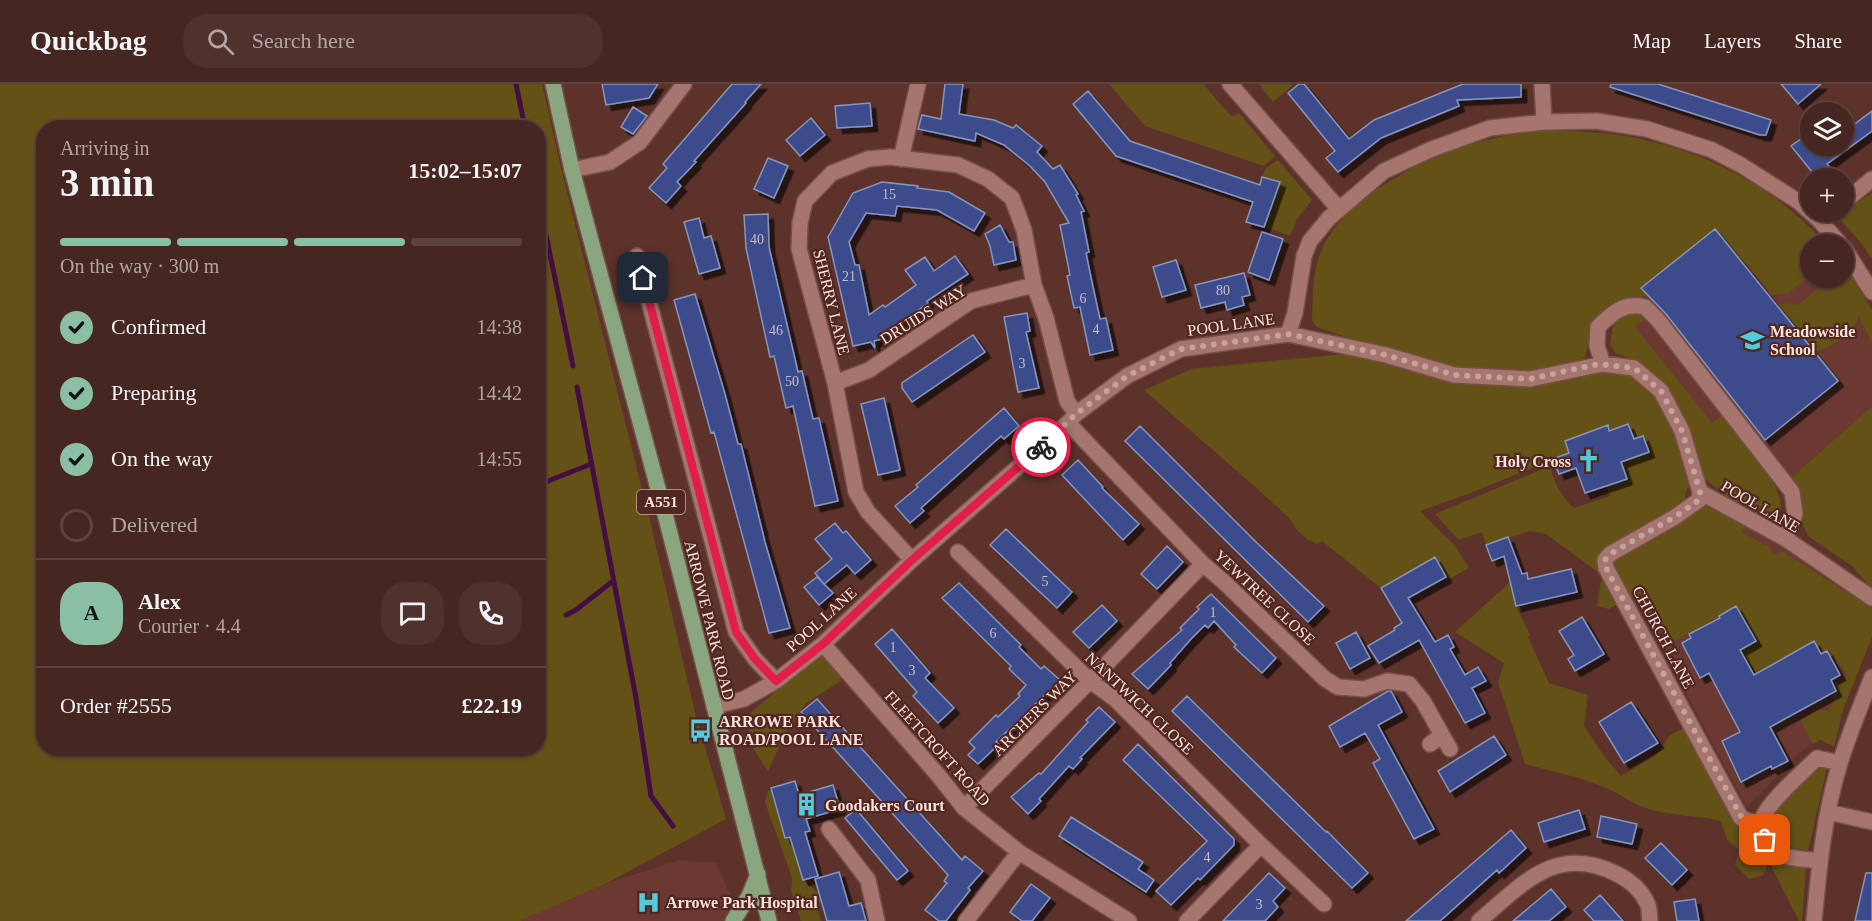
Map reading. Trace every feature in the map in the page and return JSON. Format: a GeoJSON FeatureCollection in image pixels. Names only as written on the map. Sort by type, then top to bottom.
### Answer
{"type":"FeatureCollection","features":[{"type":"Feature","properties":{"kind":"main road","name":"ARROWE PARK ROAD"},"geometry":{"type":"LineString","coordinates":[[553,84],[572,170],[770,921]]}},
{"type":"Feature","properties":{"kind":"main road"},"geometry":{"type":"LineString","coordinates":[[733,921],[749,896],[758,874]]}},
{"type":"Feature","properties":{"kind":"street"},"geometry":{"type":"LineString","coordinates":[[572,170],[610,162],[640,142],[684,84]]}},
{"type":"Feature","properties":{"kind":"street"},"geometry":{"type":"LineString","coordinates":[[902,159],[918,84]]}},
{"type":"Feature","properties":{"kind":"street"},"geometry":{"type":"LineString","coordinates":[[1230,84],[1338,208]]}},
{"type":"Feature","properties":{"kind":"street"},"geometry":{"type":"LineString","coordinates":[[1542,84],[1544,122]]}},
{"type":"Feature","properties":{"kind":"street"},"geometry":{"type":"LineString","coordinates":[[1288,334],[1298,295],[1300,275],[1310,241],[1338,208],[1384,171],[1432,149],[1490,128],[1544,122],[1596,121],[1647,129],[1712,150],[1800,200]]}},
{"type":"Feature","properties":{"kind":"street","name":"SHERRY LANE"},"geometry":{"type":"LineString","coordinates":[[912,560],[868,512],[856,492],[835,383],[799,249],[800,223],[806,201],[832,172],[868,159],[890,157],[958,165],[988,179],[1012,198],[1024,230],[1034,285],[1046,318],[1072,418]]}},
{"type":"Feature","properties":{"kind":"street"},"geometry":{"type":"LineString","coordinates":[[1854,194],[1872,179]]}},
{"type":"Feature","properties":{"kind":"street","name":"ARROWE PARK ROAD"},"geometry":{"type":"LineString","coordinates":[[637,256],[736,632],[755,659],[776,681]]}},
{"type":"Feature","properties":{"kind":"street"},"geometry":{"type":"LineString","coordinates":[[1854,264],[1872,292]]}},
{"type":"Feature","properties":{"kind":"street","name":"DRUIDS WAY"},"geometry":{"type":"LineString","coordinates":[[835,383],[869,370],[971,302],[1034,285]]}},
{"type":"Feature","properties":{"kind":"street"},"geometry":{"type":"LineString","coordinates":[[1603,364],[1597,346],[1598,327],[1613,312],[1628,305],[1645,307],[1658,320],[1792,492],[1795,514],[1786,539]]}},
{"type":"Feature","properties":{"kind":"street","name":"POOL LANE"},"geometry":{"type":"LineString","coordinates":[[714,706],[744,699],[776,681],[823,644],[912,560],[1072,418],[1127,376],[1181,349],[1288,334],[1386,355],[1454,375],[1530,379],[1603,364],[1634,368],[1661,391],[1682,431],[1700,492],[1786,539],[1872,598]]}},
{"type":"Feature","properties":{"kind":"street","name":"YEWTREE CLOSE"},"geometry":{"type":"LineString","coordinates":[[1072,418],[1203,564],[1325,679],[1338,687],[1364,689],[1387,681],[1409,684],[1423,701],[1436,740],[1450,749]]}},
{"type":"Feature","properties":{"kind":"street","name":"CHURCH LANE"},"geometry":{"type":"LineString","coordinates":[[1700,492],[1699,500],[1676,516],[1610,554],[1605,560],[1606,568],[1742,818],[1761,825]]}},
{"type":"Feature","properties":{"kind":"street","name":"NANTWICH CLOSE"},"geometry":{"type":"LineString","coordinates":[[958,552],[1090,681],[1115,699],[1261,845],[1324,904]]}},
{"type":"Feature","properties":{"kind":"street","name":"ARCHERS WAY"},"geometry":{"type":"LineString","coordinates":[[964,808],[1203,564]]}},
{"type":"Feature","properties":{"kind":"street","name":"FLEETCROFT ROAD"},"geometry":{"type":"LineString","coordinates":[[823,644],[964,808],[1018,852],[1129,921]]}},
{"type":"Feature","properties":{"kind":"street"},"geometry":{"type":"LineString","coordinates":[[1814,921],[1828,812],[1840,763],[1872,677]]}},
{"type":"Feature","properties":{"kind":"street"},"geometry":{"type":"LineString","coordinates":[[1820,861],[1774,852],[1761,831],[1761,820],[1768,807],[1817,758],[1840,763]]}},
{"type":"Feature","properties":{"kind":"street"},"geometry":{"type":"LineString","coordinates":[[1828,812],[1872,822]]}},
{"type":"Feature","properties":{"kind":"street"},"geometry":{"type":"LineString","coordinates":[[829,829],[868,880],[878,921]]}},
{"type":"Feature","properties":{"kind":"street"},"geometry":{"type":"LineString","coordinates":[[1187,921],[1261,845]]}},
{"type":"Feature","properties":{"kind":"street"},"geometry":{"type":"LineString","coordinates":[[966,921],[1018,852]]}},
{"type":"Feature","properties":{"kind":"street"},"geometry":{"type":"LineString","coordinates":[[1479,921],[1533,876],[1550,867],[1585,863],[1601,866],[1630,881],[1648,903],[1650,921]]}},
{"type":"Feature","properties":{"kind":"shaded area"},"geometry":{"type":"Polygon","coordinates":[[[0,84],[542,84],[695,713],[726,819],[605,884],[520,921],[0,921],[0,84]]]}},
{"type":"Feature","properties":{"kind":"shaded area"},"geometry":{"type":"Polygon","coordinates":[[[1109,84],[1203,84],[1232,117],[1239,113],[1275,156],[1264,166],[1145,126],[1109,84]]]}},
{"type":"Feature","properties":{"kind":"shaded area"},"geometry":{"type":"Polygon","coordinates":[[[1259,84],[1290,84],[1292,86],[1273,102],[1259,84]]]}},
{"type":"Feature","properties":{"kind":"shaded area"},"geometry":{"type":"Polygon","coordinates":[[[1530,130],[1581,132],[1632,137],[1687,152],[1713,162],[1762,189],[1785,205],[1800,219],[1800,222],[1804,222],[1816,234],[1800,234],[1800,284],[1788,293],[1769,295],[1769,291],[1715,229],[1642,288],[1652,301],[1646,296],[1631,297],[1609,308],[1591,329],[1585,357],[1577,363],[1530,374],[1454,367],[1351,339],[1317,327],[1312,321],[1317,264],[1326,242],[1344,217],[1368,196],[1409,170],[1434,157],[1472,144],[1530,130]]]}},
{"type":"Feature","properties":{"kind":"shaded area"},"geometry":{"type":"Polygon","coordinates":[[[1278,160],[1312,200],[1297,219],[1290,236],[1264,227],[1280,182],[1262,177],[1266,168],[1278,160]]]}},
{"type":"Feature","properties":{"kind":"shaded area","name":"Meadowside School"},"geometry":{"type":"Polygon","coordinates":[[[1728,177],[1800,238],[1800,288],[1840,288],[1872,343],[1872,406],[1792,477],[1755,503],[1609,308],[1728,177]]]}},
{"type":"Feature","properties":{"kind":"shaded area"},"geometry":{"type":"Polygon","coordinates":[[[1872,193],[1872,259],[1842,222],[1854,222],[1854,205],[1872,193]]]}},
{"type":"Feature","properties":{"kind":"shaded area"},"geometry":{"type":"Polygon","coordinates":[[[1854,280],[1872,310],[1872,343],[1858,316],[1853,329],[1848,334],[1828,347],[1815,352],[1776,305],[1789,303],[1798,305],[1818,288],[1854,288],[1854,280]]]}},
{"type":"Feature","properties":{"kind":"shaded area"},"geometry":{"type":"Polygon","coordinates":[[[1632,310],[1645,319],[1635,327],[1712,423],[1722,415],[1760,462],[1776,490],[1780,512],[1764,517],[1744,508],[1749,522],[1741,532],[1769,547],[1774,555],[1782,551],[1872,608],[1872,637],[1843,710],[1834,747],[1821,740],[1813,744],[1800,720],[1817,710],[1829,710],[1833,701],[1833,693],[1836,691],[1833,685],[1848,676],[1829,650],[1821,654],[1814,642],[1754,675],[1740,650],[1756,641],[1736,607],[1675,641],[1651,623],[1639,597],[1628,597],[1609,609],[1597,606],[1602,575],[1546,534],[1530,531],[1486,545],[1482,532],[1459,540],[1435,514],[1550,466],[1559,489],[1574,508],[1610,496],[1606,487],[1627,479],[1621,462],[1649,452],[1643,436],[1634,439],[1628,424],[1609,431],[1607,425],[1565,441],[1569,453],[1420,511],[1455,546],[1469,568],[1449,579],[1435,558],[1381,588],[1322,541],[1317,544],[1308,540],[1288,517],[1261,492],[1144,390],[1192,369],[1354,353],[1452,379],[1533,386],[1612,370],[1633,372],[1667,406],[1692,481],[1685,493],[1686,505],[1718,505],[1728,498],[1704,478],[1690,437],[1642,365],[1615,353],[1610,344],[1614,319],[1632,310]]]}},
{"type":"Feature","properties":{"kind":"shaded area"},"geometry":{"type":"Polygon","coordinates":[[[1872,406],[1872,589],[1852,566],[1808,536],[1803,525],[1797,490],[1792,477],[1872,406]]]}},
{"type":"Feature","properties":{"kind":"shaded area"},"geometry":{"type":"Polygon","coordinates":[[[1714,502],[1781,546],[1872,612],[1872,624],[1820,738],[1804,749],[1747,807],[1617,565],[1714,502]]]}},
{"type":"Feature","properties":{"kind":"shaded area"},"geometry":{"type":"Polygon","coordinates":[[[1510,582],[1516,606],[1549,683],[1588,695],[1584,726],[1621,776],[1655,756],[1675,732],[1689,728],[1745,832],[1766,861],[1767,867],[1763,875],[1749,879],[1735,865],[1739,850],[1727,840],[1721,821],[1652,810],[1592,782],[1525,764],[1498,682],[1504,663],[1455,632],[1510,582]]]}},
{"type":"Feature","properties":{"kind":"shaded area"},"geometry":{"type":"Polygon","coordinates":[[[820,652],[840,675],[841,681],[806,703],[788,728],[768,771],[753,748],[746,717],[820,652]]]}},
{"type":"Feature","properties":{"kind":"shaded area"},"geometry":{"type":"Polygon","coordinates":[[[1828,764],[1808,851],[1774,844],[1769,834],[1770,817],[1817,765],[1828,764]]]}},
{"type":"Feature","properties":{"kind":"shaded area"},"geometry":{"type":"Polygon","coordinates":[[[778,790],[801,852],[805,882],[822,896],[818,911],[821,921],[801,921],[791,890],[792,878],[765,802],[768,791],[778,790]]]}},
{"type":"Feature","properties":{"kind":"shaded area"},"geometry":{"type":"Polygon","coordinates":[[[1770,859],[1806,866],[1802,921],[1799,921],[1772,868],[1770,859]]]}},
{"type":"Feature","properties":{"kind":"shaded area","name":"Arrowe Park Hospital"},"geometry":{"type":"Polygon","coordinates":[[[679,860],[716,863],[742,921],[520,921],[605,884],[679,860]]]}},
{"type":"Feature","properties":{"kind":"building"},"geometry":{"type":"Polygon","coordinates":[[[602,84],[658,84],[649,98],[606,105],[602,84]]]}},
{"type":"Feature","properties":{"kind":"building"},"geometry":{"type":"Polygon","coordinates":[[[732,84],[761,84],[677,182],[681,186],[666,203],[649,188],[667,168],[663,164],[732,84]]]}},
{"type":"Feature","properties":{"kind":"building"},"geometry":{"type":"Polygon","coordinates":[[[945,84],[963,84],[959,114],[994,120],[1013,128],[1016,125],[1042,146],[1037,152],[1053,169],[1060,165],[1078,194],[1076,195],[1084,211],[1081,212],[1093,287],[1100,319],[1106,318],[1113,350],[1090,355],[1080,307],[1074,308],[1067,276],[1070,275],[1060,225],[1069,223],[1045,182],[1030,166],[1004,145],[976,133],[975,141],[918,129],[922,115],[941,119],[945,84]]]}},
{"type":"Feature","properties":{"kind":"building"},"geometry":{"type":"Polygon","coordinates":[[[1299,84],[1304,84],[1349,139],[1374,120],[1463,84],[1521,84],[1521,97],[1457,100],[1459,106],[1381,138],[1338,172],[1326,158],[1335,151],[1288,93],[1299,84]]]}},
{"type":"Feature","properties":{"kind":"building"},"geometry":{"type":"Polygon","coordinates":[[[1611,84],[1658,84],[1771,120],[1766,135],[1760,135],[1610,87],[1611,84]]]}},
{"type":"Feature","properties":{"kind":"building"},"geometry":{"type":"Polygon","coordinates":[[[1781,84],[1821,84],[1800,102],[1798,104],[1781,84]]]}},
{"type":"Feature","properties":{"kind":"building"},"geometry":{"type":"Polygon","coordinates":[[[1088,91],[1130,141],[1260,185],[1262,177],[1280,182],[1264,227],[1246,222],[1253,202],[1116,156],[1073,104],[1088,91]]]}},
{"type":"Feature","properties":{"kind":"building"},"geometry":{"type":"Polygon","coordinates":[[[870,103],[872,126],[837,128],[835,106],[870,103]]]}},
{"type":"Feature","properties":{"kind":"building"},"geometry":{"type":"Polygon","coordinates":[[[633,107],[647,116],[633,134],[621,127],[633,107]]]}},
{"type":"Feature","properties":{"kind":"building"},"geometry":{"type":"Polygon","coordinates":[[[1872,111],[1872,131],[1854,144],[1854,124],[1872,111]]]}},
{"type":"Feature","properties":{"kind":"building"},"geometry":{"type":"Polygon","coordinates":[[[811,118],[825,135],[800,156],[786,140],[811,118]]]}},
{"type":"Feature","properties":{"kind":"building"},"geometry":{"type":"Polygon","coordinates":[[[1800,140],[1800,156],[1838,156],[1827,164],[1830,168],[1809,168],[1791,146],[1800,140]]]}},
{"type":"Feature","properties":{"kind":"building"},"geometry":{"type":"Polygon","coordinates":[[[768,158],[788,166],[774,198],[754,189],[768,158]]]}},
{"type":"Feature","properties":{"kind":"building"},"geometry":{"type":"Polygon","coordinates":[[[882,182],[949,192],[985,213],[974,231],[937,210],[897,206],[895,216],[866,213],[849,242],[855,265],[859,265],[869,315],[883,305],[885,307],[916,285],[905,270],[925,257],[934,271],[955,256],[968,274],[927,301],[928,303],[882,339],[874,341],[875,348],[871,342],[853,346],[828,237],[853,193],[882,182]]]}},
{"type":"Feature","properties":{"kind":"building"},"geometry":{"type":"Polygon","coordinates":[[[768,214],[769,247],[798,372],[802,371],[813,419],[819,418],[838,501],[815,506],[793,406],[786,408],[774,356],[770,357],[746,248],[744,215],[768,214]]]}},
{"type":"Feature","properties":{"kind":"building"},"geometry":{"type":"Polygon","coordinates":[[[699,218],[704,238],[711,236],[720,268],[699,274],[684,222],[699,218]]]}},
{"type":"Feature","properties":{"kind":"building"},"geometry":{"type":"Polygon","coordinates":[[[1000,225],[1009,242],[1013,242],[1016,260],[994,265],[985,234],[1000,225]]]}},
{"type":"Feature","properties":{"kind":"building"},"geometry":{"type":"Polygon","coordinates":[[[1715,229],[1838,381],[1765,440],[1666,314],[1641,288],[1715,229]]]}},
{"type":"Feature","properties":{"kind":"building"},"geometry":{"type":"Polygon","coordinates":[[[1262,232],[1283,239],[1269,280],[1248,272],[1262,232]]]}},
{"type":"Feature","properties":{"kind":"building"},"geometry":{"type":"Polygon","coordinates":[[[1176,260],[1186,290],[1162,297],[1153,267],[1176,260]]]}},
{"type":"Feature","properties":{"kind":"building"},"geometry":{"type":"Polygon","coordinates":[[[1244,273],[1250,295],[1242,297],[1244,305],[1227,310],[1225,302],[1201,308],[1195,285],[1244,273]]]}},
{"type":"Feature","properties":{"kind":"building"},"geometry":{"type":"Polygon","coordinates":[[[695,294],[738,444],[741,444],[765,542],[790,628],[769,633],[714,432],[711,433],[674,300],[695,294]]]}},
{"type":"Feature","properties":{"kind":"building"},"geometry":{"type":"Polygon","coordinates":[[[1027,313],[1030,331],[1026,332],[1039,388],[1018,392],[1004,317],[1027,313]]]}},
{"type":"Feature","properties":{"kind":"building"},"geometry":{"type":"Polygon","coordinates":[[[973,335],[985,352],[912,402],[902,388],[902,383],[973,335]]]}},
{"type":"Feature","properties":{"kind":"building"},"geometry":{"type":"Polygon","coordinates":[[[884,398],[900,470],[878,475],[861,404],[884,398]]]}},
{"type":"Feature","properties":{"kind":"building"},"geometry":{"type":"Polygon","coordinates":[[[1004,408],[1019,426],[1004,439],[1001,436],[921,508],[924,511],[910,523],[895,506],[1004,408]]]}},
{"type":"Feature","properties":{"kind":"building","name":"Holy Cross"},"geometry":{"type":"Polygon","coordinates":[[[1628,424],[1634,439],[1643,436],[1649,452],[1621,462],[1627,479],[1585,493],[1576,468],[1559,474],[1553,459],[1569,453],[1565,441],[1608,425],[1609,431],[1628,424]]]}},
{"type":"Feature","properties":{"kind":"building"},"geometry":{"type":"Polygon","coordinates":[[[1140,426],[1257,543],[1324,606],[1308,622],[1125,441],[1140,426]]]}},
{"type":"Feature","properties":{"kind":"building"},"geometry":{"type":"Polygon","coordinates":[[[1078,460],[1102,488],[1139,524],[1123,540],[1062,475],[1078,460]]]}},
{"type":"Feature","properties":{"kind":"building"},"geometry":{"type":"Polygon","coordinates":[[[835,523],[843,533],[846,531],[871,560],[855,574],[847,565],[824,584],[815,573],[832,559],[815,539],[835,523]]]}},
{"type":"Feature","properties":{"kind":"building"},"geometry":{"type":"Polygon","coordinates":[[[1006,529],[1072,592],[1057,608],[990,545],[1006,529]]]}},
{"type":"Feature","properties":{"kind":"building"},"geometry":{"type":"Polygon","coordinates":[[[1508,537],[1522,574],[1527,573],[1528,579],[1571,569],[1577,592],[1516,606],[1504,556],[1492,561],[1486,545],[1508,537]]]}},
{"type":"Feature","properties":{"kind":"building"},"geometry":{"type":"Polygon","coordinates":[[[1167,546],[1183,562],[1157,589],[1141,574],[1167,546]]]}},
{"type":"Feature","properties":{"kind":"building"},"geometry":{"type":"Polygon","coordinates":[[[1435,557],[1446,577],[1408,598],[1435,642],[1448,635],[1454,647],[1450,649],[1465,675],[1478,667],[1486,681],[1472,688],[1485,713],[1465,723],[1419,640],[1379,663],[1368,646],[1395,630],[1394,628],[1402,623],[1381,588],[1435,557]]]}},
{"type":"Feature","properties":{"kind":"building"},"geometry":{"type":"Polygon","coordinates":[[[817,577],[833,593],[819,605],[804,587],[817,577]]]}},
{"type":"Feature","properties":{"kind":"building"},"geometry":{"type":"Polygon","coordinates":[[[959,583],[1021,645],[1019,647],[1041,669],[1044,666],[1060,680],[996,742],[999,744],[978,764],[968,755],[975,748],[969,742],[996,715],[998,717],[1020,696],[1018,694],[1026,685],[1009,669],[1011,666],[942,598],[959,583]]]}},
{"type":"Feature","properties":{"kind":"building"},"geometry":{"type":"Polygon","coordinates":[[[1211,594],[1276,658],[1262,673],[1234,647],[1236,645],[1214,621],[1208,628],[1205,625],[1191,639],[1148,689],[1132,674],[1182,630],[1180,628],[1211,594]]]}},
{"type":"Feature","properties":{"kind":"building"},"geometry":{"type":"Polygon","coordinates":[[[1102,605],[1117,621],[1089,648],[1073,632],[1102,605]]]}},
{"type":"Feature","properties":{"kind":"building"},"geometry":{"type":"Polygon","coordinates":[[[1736,606],[1756,641],[1740,650],[1754,675],[1814,641],[1821,654],[1827,651],[1840,675],[1831,680],[1836,691],[1770,727],[1788,761],[1772,769],[1771,766],[1741,782],[1722,741],[1740,732],[1709,673],[1700,678],[1682,643],[1691,638],[1689,634],[1720,618],[1719,616],[1736,606]]]}},
{"type":"Feature","properties":{"kind":"building"},"geometry":{"type":"Polygon","coordinates":[[[1582,617],[1604,654],[1575,671],[1568,659],[1574,655],[1559,631],[1582,617]]]}},
{"type":"Feature","properties":{"kind":"building"},"geometry":{"type":"Polygon","coordinates":[[[892,629],[930,673],[925,678],[954,708],[938,723],[913,696],[917,692],[875,644],[892,629]]]}},
{"type":"Feature","properties":{"kind":"building"},"geometry":{"type":"Polygon","coordinates":[[[1356,632],[1370,658],[1350,669],[1336,643],[1356,632]]]}},
{"type":"Feature","properties":{"kind":"building"},"geometry":{"type":"Polygon","coordinates":[[[1391,691],[1402,712],[1378,725],[1434,829],[1414,839],[1373,763],[1380,759],[1365,733],[1340,747],[1329,726],[1391,691]]]}},
{"type":"Feature","properties":{"kind":"building"},"geometry":{"type":"Polygon","coordinates":[[[1187,696],[1368,873],[1352,888],[1172,711],[1187,696]]]}},
{"type":"Feature","properties":{"kind":"building"},"geometry":{"type":"Polygon","coordinates":[[[817,699],[962,860],[965,856],[983,871],[968,888],[970,890],[946,921],[939,921],[925,910],[947,883],[944,881],[948,875],[801,712],[817,699]]]}},
{"type":"Feature","properties":{"kind":"building"},"geometry":{"type":"Polygon","coordinates":[[[1631,702],[1658,743],[1624,763],[1599,722],[1631,702]]]}},
{"type":"Feature","properties":{"kind":"building"},"geometry":{"type":"Polygon","coordinates":[[[1099,707],[1115,722],[1080,758],[1082,759],[1073,769],[1069,766],[1028,814],[1011,797],[1039,773],[1041,774],[1099,707]]]}},
{"type":"Feature","properties":{"kind":"building"},"geometry":{"type":"Polygon","coordinates":[[[1494,736],[1506,755],[1450,792],[1438,771],[1494,736]]]}},
{"type":"Feature","properties":{"kind":"building"},"geometry":{"type":"Polygon","coordinates":[[[1138,744],[1234,839],[1234,845],[1200,880],[1198,878],[1171,905],[1156,891],[1207,841],[1123,760],[1138,744]]]}},
{"type":"Feature","properties":{"kind":"building","name":"Goodakers Court"},"geometry":{"type":"Polygon","coordinates":[[[795,781],[799,795],[833,785],[840,809],[806,819],[810,831],[805,832],[818,876],[803,880],[790,837],[785,838],[771,788],[795,781]]]}},
{"type":"Feature","properties":{"kind":"building"},"geometry":{"type":"Polygon","coordinates":[[[856,809],[908,871],[897,880],[845,818],[856,809]]]}},
{"type":"Feature","properties":{"kind":"building"},"geometry":{"type":"Polygon","coordinates":[[[1579,810],[1585,829],[1544,842],[1538,823],[1579,810]]]}},
{"type":"Feature","properties":{"kind":"building"},"geometry":{"type":"Polygon","coordinates":[[[1601,816],[1637,824],[1632,844],[1597,837],[1601,816]]]}},
{"type":"Feature","properties":{"kind":"building"},"geometry":{"type":"Polygon","coordinates":[[[1071,817],[1143,862],[1138,869],[1154,880],[1146,892],[1059,836],[1071,817]]]}},
{"type":"Feature","properties":{"kind":"building"},"geometry":{"type":"Polygon","coordinates":[[[1511,830],[1526,848],[1499,873],[1497,870],[1440,921],[1406,921],[1511,830]]]}},
{"type":"Feature","properties":{"kind":"building"},"geometry":{"type":"Polygon","coordinates":[[[1661,843],[1687,870],[1672,885],[1645,858],[1661,843]]]}},
{"type":"Feature","properties":{"kind":"building"},"geometry":{"type":"Polygon","coordinates":[[[839,872],[849,906],[861,903],[866,921],[827,921],[815,879],[839,872]]]}},
{"type":"Feature","properties":{"kind":"building"},"geometry":{"type":"Polygon","coordinates":[[[1269,873],[1285,888],[1273,901],[1278,907],[1265,921],[1223,921],[1269,873]]]}},
{"type":"Feature","properties":{"kind":"building"},"geometry":{"type":"Polygon","coordinates":[[[1866,873],[1872,873],[1872,921],[1855,921],[1866,873]]]}},
{"type":"Feature","properties":{"kind":"building"},"geometry":{"type":"Polygon","coordinates":[[[1031,884],[1050,898],[1032,921],[1022,921],[1010,912],[1031,884]]]}},
{"type":"Feature","properties":{"kind":"building"},"geometry":{"type":"Polygon","coordinates":[[[1551,889],[1566,907],[1549,921],[1513,921],[1551,889]]]}},
{"type":"Feature","properties":{"kind":"building"},"geometry":{"type":"Polygon","coordinates":[[[1600,895],[1623,921],[1594,921],[1584,910],[1600,895]]]}},
{"type":"Feature","properties":{"kind":"building"},"geometry":{"type":"Polygon","coordinates":[[[1695,899],[1699,921],[1677,921],[1674,902],[1695,899]]]}},
{"type":"Feature","properties":{"kind":"waterway"},"geometry":{"type":"LineString","coordinates":[[516,84],[523,120]]}},
{"type":"Feature","properties":{"kind":"waterway"},"geometry":{"type":"LineString","coordinates":[[546,235],[573,366]]}},
{"type":"Feature","properties":{"kind":"waterway"},"geometry":{"type":"LineString","coordinates":[[577,387],[636,698],[651,796],[673,826]]}},
{"type":"Feature","properties":{"kind":"waterway"},"geometry":{"type":"LineString","coordinates":[[546,482],[591,464]]}},
{"type":"Feature","properties":{"kind":"waterway"},"geometry":{"type":"LineString","coordinates":[[566,615],[576,610],[613,581]]}},
{"type":"Feature","properties":{"kind":"way so far"},"geometry":{"type":"LineString","coordinates":[[1041,447],[1076,414],[1127,376],[1181,349],[1288,334],[1386,355],[1454,375],[1530,379],[1598,364],[1634,368],[1661,391],[1682,431],[1700,492],[1699,500],[1630,544],[1610,554],[1605,560],[1606,568],[1742,818],[1761,825],[1765,840]]}},
{"type":"Feature","properties":{"kind":"place","name":"Meadowside School"},"geometry":{"type":"Point","coordinates":[1752,340]}},
{"type":"Feature","properties":{"kind":"place","name":"Holy Cross"},"geometry":{"type":"Point","coordinates":[1589,461]}},
{"type":"Feature","properties":{"kind":"place","name":"ARROWE PARK ROAD/POOL LANE"},"geometry":{"type":"Point","coordinates":[701,730]}},
{"type":"Feature","properties":{"kind":"place","name":"Goodakers Court"},"geometry":{"type":"Point","coordinates":[807,805]}},
{"type":"Feature","properties":{"kind":"place","name":"Arrowe Park Hospital"},"geometry":{"type":"Point","coordinates":[648,902]}},
{"type":"Feature","properties":{"kind":"route"},"geometry":{"type":"LineString","coordinates":[[643,278],[736,632],[755,659],[776,681],[823,644],[912,560],[1041,447]]}}]}
